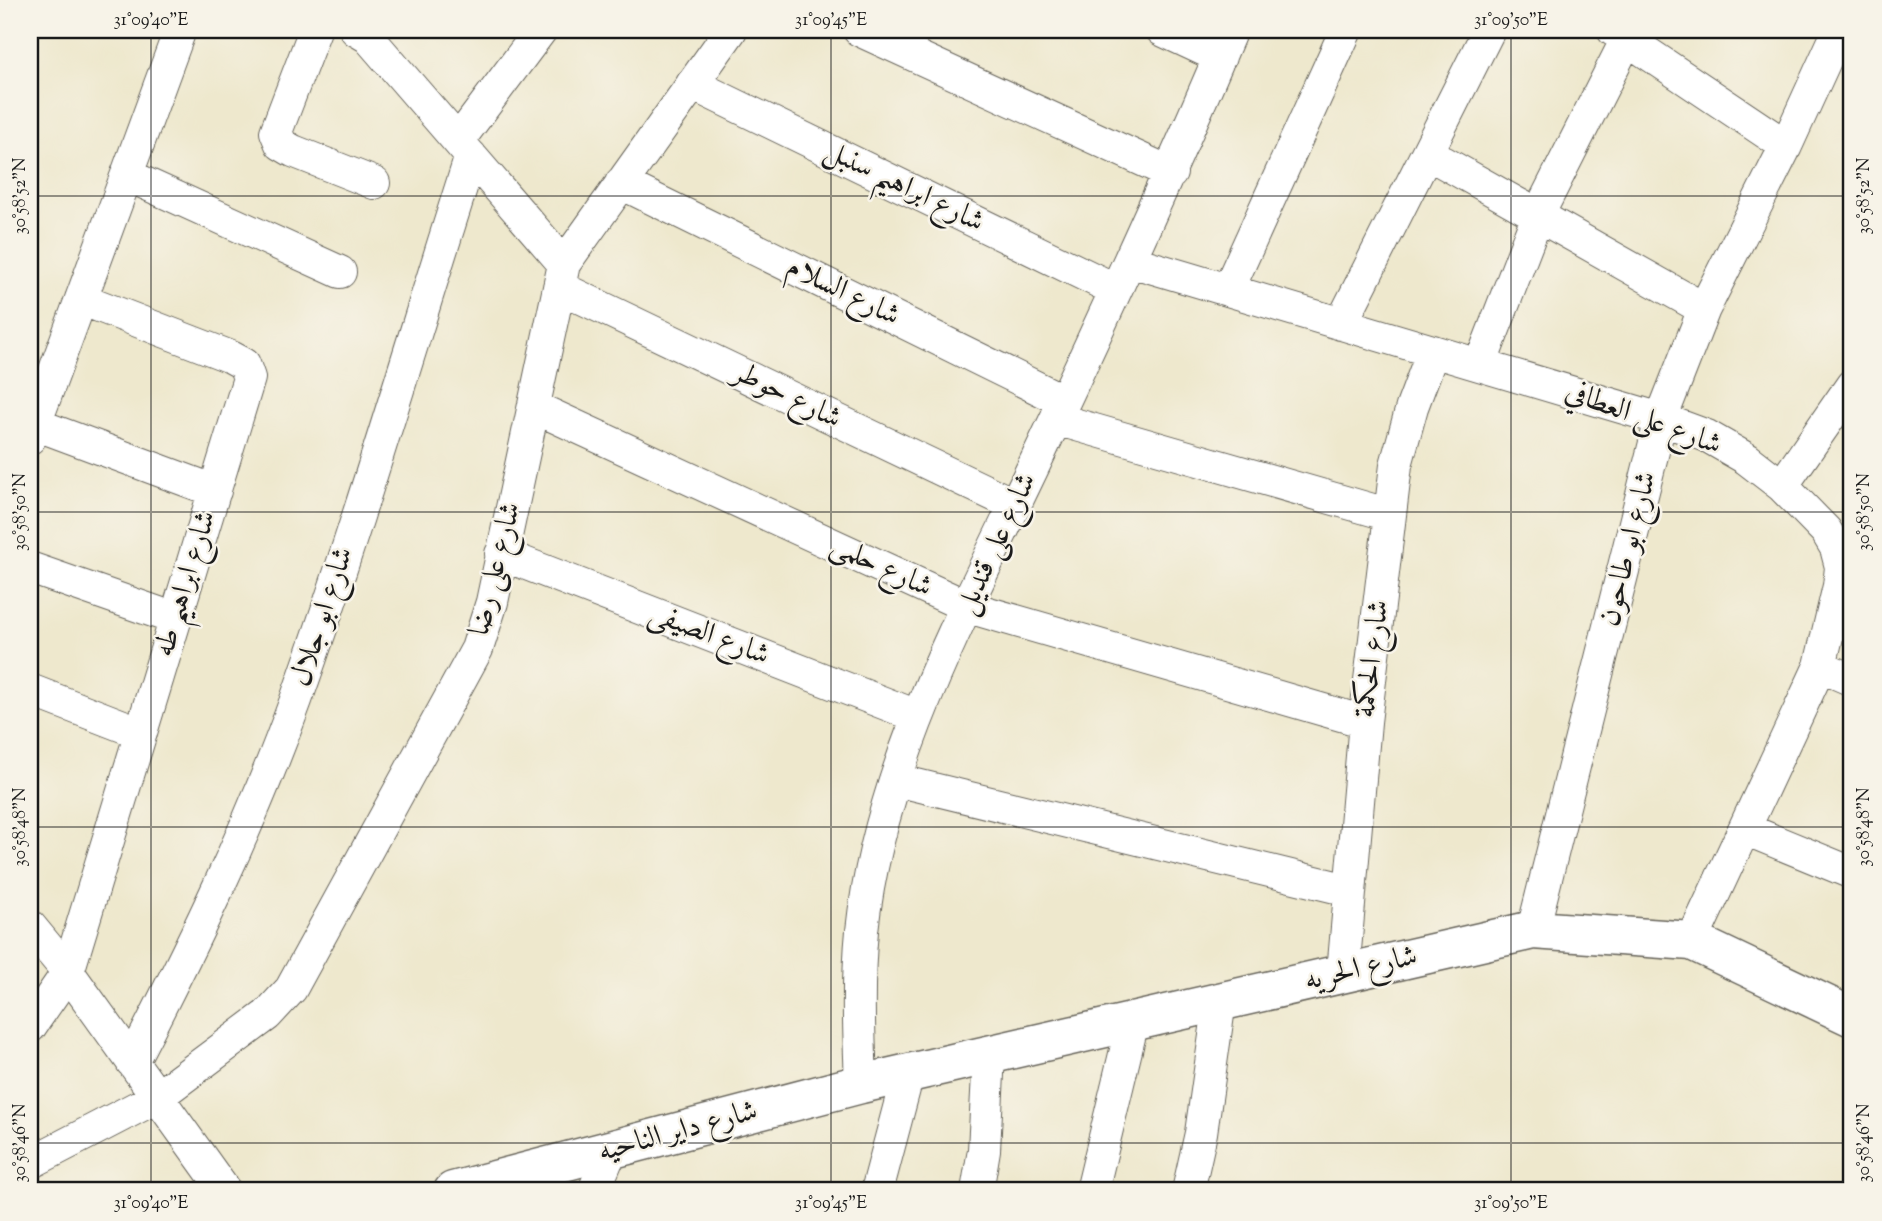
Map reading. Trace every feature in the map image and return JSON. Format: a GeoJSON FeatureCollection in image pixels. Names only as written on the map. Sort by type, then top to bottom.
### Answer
{"type":"FeatureCollection","features":[{"type":"Feature","properties":{"kind":"street"},"geometry":{"type":"LineString","coordinates":[[180,30],[33,431],[215,491]]}},
{"type":"Feature","properties":{"kind":"street"},"geometry":{"type":"LineString","coordinates":[[315,30],[276,132],[281,144],[293,151],[374,183]]}},
{"type":"Feature","properties":{"kind":"street","name":"شارع ابو جلال"},"geometry":{"type":"LineString","coordinates":[[132,1062],[213,901],[296,700],[464,148],[541,30]]}},
{"type":"Feature","properties":{"kind":"street","name":"شارع على رضا"},"geometry":{"type":"LineString","coordinates":[[30,1163],[157,1097],[267,1015],[291,989],[477,649],[492,602],[562,275],[621,183],[731,30]]}},
{"type":"Feature","properties":{"kind":"street"},"geometry":{"type":"LineString","coordinates":[[859,30],[1171,173]]}},
{"type":"Feature","properties":{"kind":"street"},"geometry":{"type":"LineString","coordinates":[[1162,30],[1225,43]]}},
{"type":"Feature","properties":{"kind":"street"},"geometry":{"type":"LineString","coordinates":[[1228,290],[1346,30]]}},
{"type":"Feature","properties":{"kind":"street"},"geometry":{"type":"LineString","coordinates":[[1340,324],[1489,30]]}},
{"type":"Feature","properties":{"kind":"street","name":"شارع ابو طاحون"},"geometry":{"type":"LineString","coordinates":[[1532,930],[1661,419],[1704,309],[1786,146],[1839,30]]}},
{"type":"Feature","properties":{"kind":"street"},"geometry":{"type":"LineString","coordinates":[[366,32],[464,148],[562,275]]}},
{"type":"Feature","properties":{"kind":"street"},"geometry":{"type":"LineString","coordinates":[[1480,365],[1538,215],[1620,34],[1786,146]]}},
{"type":"Feature","properties":{"kind":"street","name":"شارع على قنديل"},"geometry":{"type":"LineString","coordinates":[[861,1084],[857,1007],[862,930],[875,854],[917,716],[1171,173],[1225,43]]}},
{"type":"Feature","properties":{"kind":"street","name":"شارع ابراهيم سنبل"},"geometry":{"type":"LineString","coordinates":[[692,84],[1116,290]]}},
{"type":"Feature","properties":{"kind":"street"},"geometry":{"type":"LineString","coordinates":[[1427,153],[1704,309]]}},
{"type":"Feature","properties":{"kind":"street"},"geometry":{"type":"LineString","coordinates":[[127,176],[340,272]]}},
{"type":"Feature","properties":{"kind":"street","name":"شارع السلام"},"geometry":{"type":"LineString","coordinates":[[621,183],[1060,410],[1390,515]]}},
{"type":"Feature","properties":{"kind":"street","name":"شارع على العطافي"},"geometry":{"type":"LineString","coordinates":[[1129,261],[1661,419],[1707,436],[1747,458],[1782,486],[1826,531],[1836,548],[1841,566],[1839,586],[1819,666],[1692,941]]}},
{"type":"Feature","properties":{"kind":"street","name":"شارع حوطر"},"geometry":{"type":"LineString","coordinates":[[562,275],[1015,505]]}},
{"type":"Feature","properties":{"kind":"street","name":"شارع ابراهيم طه"},"geometry":{"type":"LineString","coordinates":[[30,1027],[68,972],[249,378],[244,364],[81,299]]}},
{"type":"Feature","properties":{"kind":"street","name":"شارع الحكمة"},"geometry":{"type":"LineString","coordinates":[[1343,973],[1348,890],[1365,722],[1396,465],[1412,407],[1433,351]]}},
{"type":"Feature","properties":{"kind":"street"},"geometry":{"type":"LineString","coordinates":[[1782,486],[1852,385]]}},
{"type":"Feature","properties":{"kind":"street","name":"شارع حلمى"},"geometry":{"type":"LineString","coordinates":[[534,407],[968,607],[1365,722]]}},
{"type":"Feature","properties":{"kind":"street","name":"شارع الصيفى"},"geometry":{"type":"LineString","coordinates":[[501,554],[917,716]]}},
{"type":"Feature","properties":{"kind":"street"},"geometry":{"type":"LineString","coordinates":[[30,568],[176,619]]}},
{"type":"Feature","properties":{"kind":"street"},"geometry":{"type":"LineString","coordinates":[[1819,666],[1852,680]]}},
{"type":"Feature","properties":{"kind":"street"},"geometry":{"type":"LineString","coordinates":[[30,690],[141,733]]}},
{"type":"Feature","properties":{"kind":"street"},"geometry":{"type":"LineString","coordinates":[[896,780],[1348,890]]}},
{"type":"Feature","properties":{"kind":"street"},"geometry":{"type":"LineString","coordinates":[[1745,829],[1852,873]]}},
{"type":"Feature","properties":{"kind":"street"},"geometry":{"type":"LineString","coordinates":[[30,926],[68,972],[225,1191]]}},
{"type":"Feature","properties":{"kind":"street","name":"شارع الحريه"},"geometry":{"type":"LineString","coordinates":[[861,1084],[1532,930],[1692,941],[1852,1017]]}},
{"type":"Feature","properties":{"kind":"street"},"geometry":{"type":"LineString","coordinates":[[1188,1191],[1202,1133],[1220,1001]]}},
{"type":"Feature","properties":{"kind":"street"},"geometry":{"type":"LineString","coordinates":[[1092,1191],[1133,1021]]}},
{"type":"Feature","properties":{"kind":"street"},"geometry":{"type":"LineString","coordinates":[[977,1191],[984,1150],[989,1055]]}},
{"type":"Feature","properties":{"kind":"street"},"geometry":{"type":"LineString","coordinates":[[877,1191],[908,1074]]}},
{"type":"Feature","properties":{"kind":"street","name":"شارع داير الناحيه"},"geometry":{"type":"LineString","coordinates":[[453,1191],[494,1185],[611,1150],[861,1084]]}},
{"type":"Feature","properties":{"kind":"street"},"geometry":{"type":"LineString","coordinates":[[594,1191],[611,1150]]}}]}
